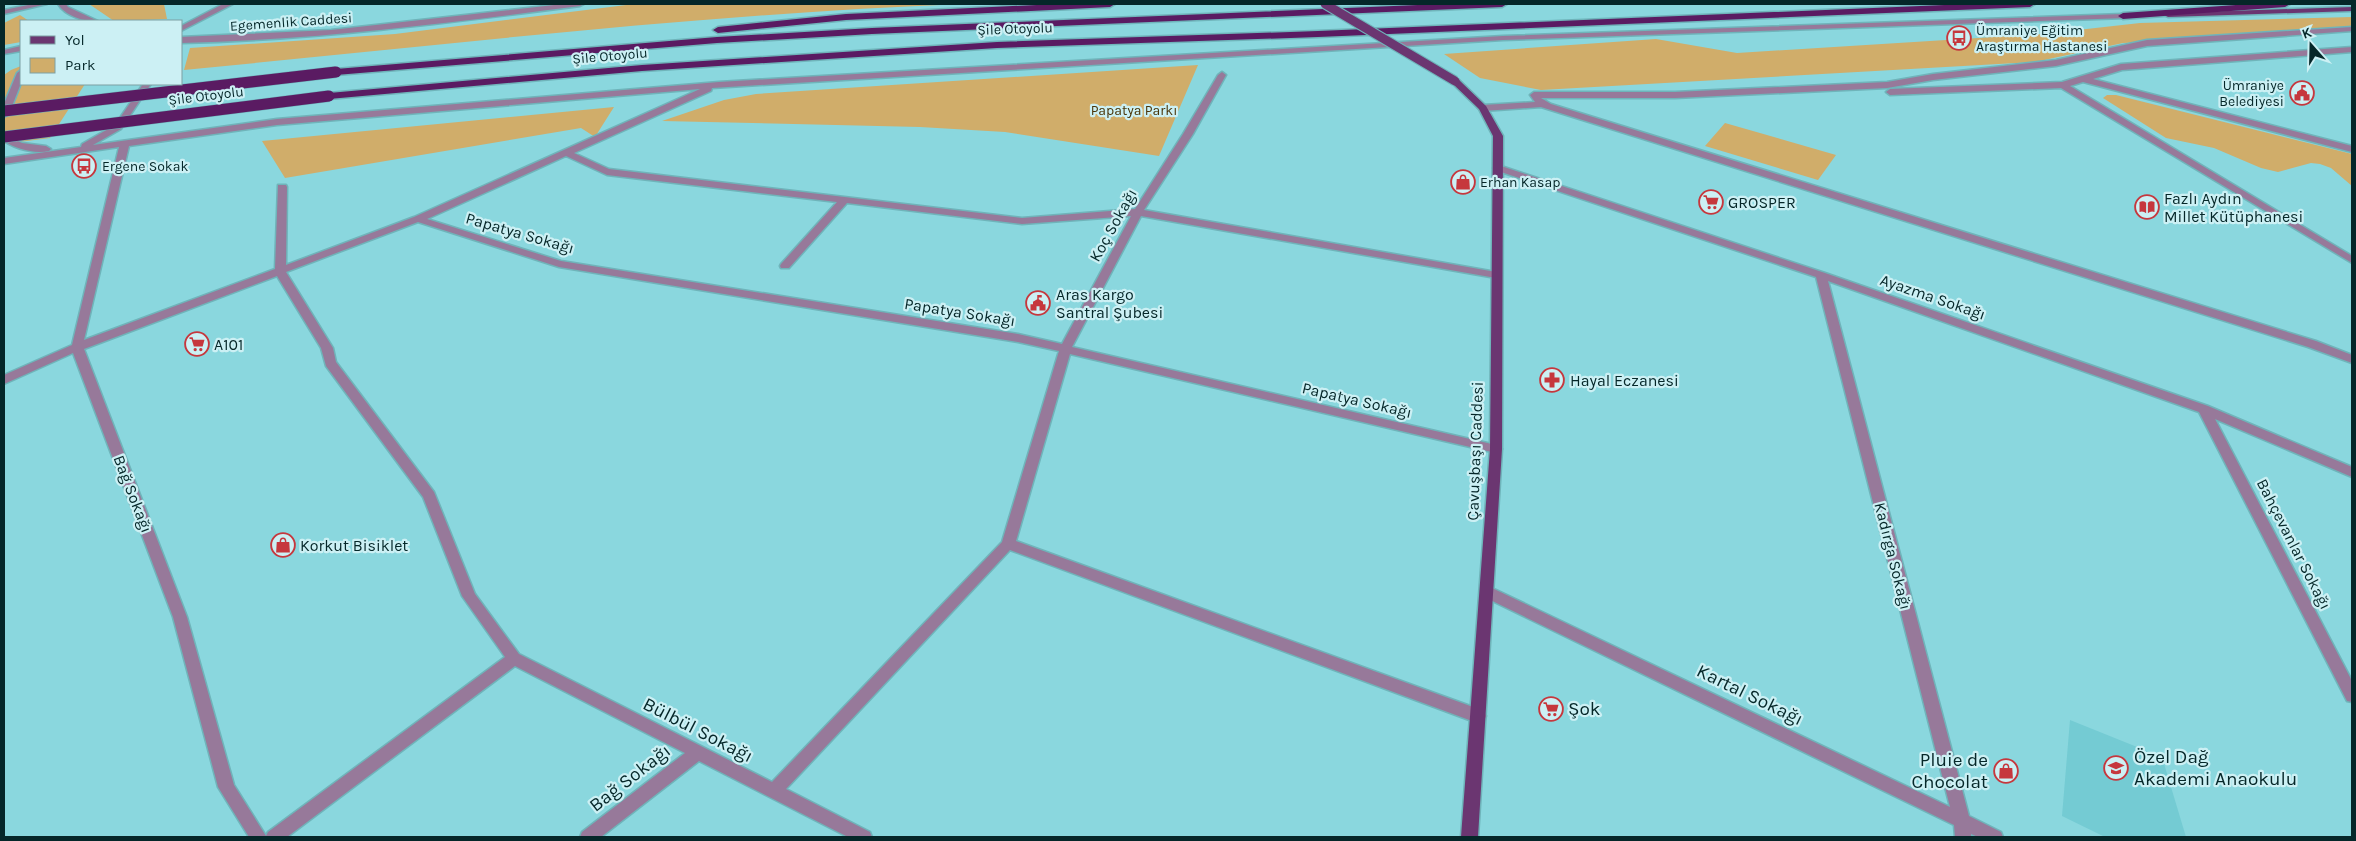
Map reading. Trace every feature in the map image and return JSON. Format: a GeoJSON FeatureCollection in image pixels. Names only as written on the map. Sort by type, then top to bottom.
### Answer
{"type":"FeatureCollection","features":[{"type":"Feature","properties":{"kind":"highway"},"geometry":{"type":"LineString","coordinates":[[336,72],[846,17],[1110,4]]}},
{"type":"Feature","properties":{"kind":"highway","name":"Şile Otoyolu"},"geometry":{"type":"LineString","coordinates":[[4,112],[336,72],[707,41],[852,32],[1502,4]]}},
{"type":"Feature","properties":{"kind":"highway","name":"Şile Otoyolu"},"geometry":{"type":"LineString","coordinates":[[4,137],[328,96],[642,68],[987,45],[1328,34],[2030,4]]}},
{"type":"Feature","properties":{"kind":"highway"},"geometry":{"type":"LineString","coordinates":[[2123,16],[2285,4]]}},
{"type":"Feature","properties":{"kind":"main road","name":"Çavuşbaşı Caddesi"},"geometry":{"type":"LineString","coordinates":[[1325,4],[1455,81],[1483,108],[1498,136],[1496,448],[1470,837]]}},
{"type":"Feature","properties":{"kind":"main road"},"geometry":{"type":"LineString","coordinates":[[2123,16],[2352,9]]}},
{"type":"Feature","properties":{"kind":"street"},"geometry":{"type":"LineString","coordinates":[[4,12],[43,4]]}},
{"type":"Feature","properties":{"kind":"street"},"geometry":{"type":"LineString","coordinates":[[62,4],[65,9],[92,20]]}},
{"type":"Feature","properties":{"kind":"street"},"geometry":{"type":"LineString","coordinates":[[182,28],[229,4]]}},
{"type":"Feature","properties":{"kind":"street","name":"Egemenlik Caddesi"},"geometry":{"type":"LineString","coordinates":[[182,40],[240,40],[352,32],[580,4]]}},
{"type":"Feature","properties":{"kind":"street"},"geometry":{"type":"LineString","coordinates":[[4,161],[277,122],[719,85],[1494,39],[2123,16]]}},
{"type":"Feature","properties":{"kind":"street"},"geometry":{"type":"LineString","coordinates":[[2352,29],[2147,43],[2056,63],[1933,77],[1887,85],[1675,94],[1534,95],[1541,104],[2312,344],[2352,359]]}},
{"type":"Feature","properties":{"kind":"street"},"geometry":{"type":"LineString","coordinates":[[1926,90],[1966,82],[2045,72],[2172,48],[2352,36]]}},
{"type":"Feature","properties":{"kind":"street"},"geometry":{"type":"LineString","coordinates":[[4,52],[20,49]]}},
{"type":"Feature","properties":{"kind":"street"},"geometry":{"type":"LineString","coordinates":[[1483,108],[1541,104],[2063,85],[2121,67],[2352,49]]}},
{"type":"Feature","properties":{"kind":"street"},"geometry":{"type":"LineString","coordinates":[[4,112],[20,75]]}},
{"type":"Feature","properties":{"kind":"street","name":"Koç Sokağı"},"geometry":{"type":"LineString","coordinates":[[1008,544],[1065,349],[1138,212],[1188,134],[1222,75]]}},
{"type":"Feature","properties":{"kind":"street"},"geometry":{"type":"LineString","coordinates":[[2084,79],[2352,149]]}},
{"type":"Feature","properties":{"kind":"street"},"geometry":{"type":"LineString","coordinates":[[4,137],[10,143],[32,149],[75,150],[118,127],[146,85]]}},
{"type":"Feature","properties":{"kind":"street"},"geometry":{"type":"LineString","coordinates":[[4,380],[77,348],[418,219],[719,85]]}},
{"type":"Feature","properties":{"kind":"street"},"geometry":{"type":"LineString","coordinates":[[2063,85],[2352,260]]}},
{"type":"Feature","properties":{"kind":"street"},"geometry":{"type":"LineString","coordinates":[[77,348],[125,144]]}},
{"type":"Feature","properties":{"kind":"street"},"geometry":{"type":"LineString","coordinates":[[568,152],[607,172],[1022,221],[1138,212],[1496,275]]}},
{"type":"Feature","properties":{"kind":"street","name":"Ayazma Sokağı"},"geometry":{"type":"LineString","coordinates":[[1498,168],[1821,274],[2204,409],[2352,472]]}},
{"type":"Feature","properties":{"kind":"street"},"geometry":{"type":"LineString","coordinates":[[274,837],[514,658],[469,596],[429,495],[330,363],[327,348],[280,272],[282,187]]}},
{"type":"Feature","properties":{"kind":"street"},"geometry":{"type":"LineString","coordinates":[[785,266],[845,199]]}},
{"type":"Feature","properties":{"kind":"street","name":"Papatya Sokağı"},"geometry":{"type":"LineString","coordinates":[[418,219],[559,264],[1018,338],[1496,448]]}},
{"type":"Feature","properties":{"kind":"street","name":"Kadırga Sokağı"},"geometry":{"type":"LineString","coordinates":[[1821,274],[1962,829]]}},
{"type":"Feature","properties":{"kind":"street","name":"Bağ Sokağı"},"geometry":{"type":"LineString","coordinates":[[77,348],[180,617],[226,787],[258,837]]}},
{"type":"Feature","properties":{"kind":"street","name":"Bahçevanlar Sokağı"},"geometry":{"type":"LineString","coordinates":[[2204,409],[2352,696]]}},
{"type":"Feature","properties":{"kind":"street"},"geometry":{"type":"LineString","coordinates":[[774,791],[1008,544],[1478,716]]}},
{"type":"Feature","properties":{"kind":"street","name":"Kartal Sokağı"},"geometry":{"type":"LineString","coordinates":[[1487,592],[1962,829],[1995,837]]}},
{"type":"Feature","properties":{"kind":"street","name":"Bülbül Sokağı"},"geometry":{"type":"LineString","coordinates":[[514,658],[864,837]]}},
{"type":"Feature","properties":{"kind":"street","name":"Bağ Sokağı"},"geometry":{"type":"LineString","coordinates":[[588,837],[698,752]]}},
{"type":"Feature","properties":{"kind":"shaded area","name":"Özel Dağ Akademi Anaokulu"},"geometry":{"type":"Polygon","coordinates":[[[2070,720],[2162,757],[2186,837],[2105,837],[2062,816],[2070,720]]]}},
{"type":"Feature","properties":{"kind":"green space"},"geometry":{"type":"Polygon","coordinates":[[[89,4],[164,4],[167,19],[140,20],[113,20],[89,4]]]}},
{"type":"Feature","properties":{"kind":"green space"},"geometry":{"type":"Polygon","coordinates":[[[634,4],[963,4],[768,15],[671,23],[184,70],[190,48],[395,34],[634,4]]]}},
{"type":"Feature","properties":{"kind":"green space"},"geometry":{"type":"Polygon","coordinates":[[[20,15],[28,20],[20,20],[20,42],[4,45],[4,23],[20,15]]]}},
{"type":"Feature","properties":{"kind":"green space"},"geometry":{"type":"Polygon","coordinates":[[[2352,17],[2352,32],[2123,43],[2035,62],[1541,90],[1480,78],[1444,54],[1656,39],[1737,53],[2042,34],[2140,23],[2352,17]]]}},
{"type":"Feature","properties":{"kind":"green space","name":"Papatya Parkı"},"geometry":{"type":"Polygon","coordinates":[[[1198,65],[1159,156],[1005,132],[920,127],[662,121],[724,100],[756,94],[1198,65]]]}},
{"type":"Feature","properties":{"kind":"green space"},"geometry":{"type":"Polygon","coordinates":[[[20,66],[20,85],[84,85],[50,138],[4,144],[4,75],[20,66]]]}},
{"type":"Feature","properties":{"kind":"green space"},"geometry":{"type":"Polygon","coordinates":[[[2107,95],[2116,95],[2352,154],[2352,186],[2331,168],[2320,164],[2311,163],[2278,172],[2261,168],[2214,148],[2166,138],[2103,98],[2107,95]]]}},
{"type":"Feature","properties":{"kind":"green space"},"geometry":{"type":"Polygon","coordinates":[[[614,107],[595,137],[581,128],[285,178],[262,141],[614,107]]]}},
{"type":"Feature","properties":{"kind":"green space"},"geometry":{"type":"Polygon","coordinates":[[[1725,123],[1836,155],[1818,180],[1705,146],[1725,123]]]}},
{"type":"Feature","properties":{"kind":"place","name":"Ümraniye Eğitim Araştırma Hastanesi"},"geometry":{"type":"Point","coordinates":[1959,38]}},
{"type":"Feature","properties":{"kind":"place","name":"Ümraniye Belediyesi"},"geometry":{"type":"Point","coordinates":[2302,93]}},
{"type":"Feature","properties":{"kind":"place","name":"Ergene Sokak"},"geometry":{"type":"Point","coordinates":[84,166]}},
{"type":"Feature","properties":{"kind":"place","name":"Erhan Kasap"},"geometry":{"type":"Point","coordinates":[1463,182]}},
{"type":"Feature","properties":{"kind":"place","name":"GROSPER"},"geometry":{"type":"Point","coordinates":[1711,202]}},
{"type":"Feature","properties":{"kind":"place","name":"Fazlı Aydın Millet Kütüphanesi"},"geometry":{"type":"Point","coordinates":[2147,207]}},
{"type":"Feature","properties":{"kind":"place","name":"Aras Kargo Santral Şubesi"},"geometry":{"type":"Point","coordinates":[1038,303]}},
{"type":"Feature","properties":{"kind":"place","name":"A101"},"geometry":{"type":"Point","coordinates":[197,344]}},
{"type":"Feature","properties":{"kind":"place","name":"Hayal Eczanesi"},"geometry":{"type":"Point","coordinates":[1552,380]}},
{"type":"Feature","properties":{"kind":"place","name":"Korkut Bisiklet"},"geometry":{"type":"Point","coordinates":[283,545]}},
{"type":"Feature","properties":{"kind":"place","name":"Şok"},"geometry":{"type":"Point","coordinates":[1551,709]}},
{"type":"Feature","properties":{"kind":"place","name":"Özel Dağ Akademi Anaokulu"},"geometry":{"type":"Point","coordinates":[2116,768]}},
{"type":"Feature","properties":{"kind":"place","name":"Pluie de Chocolat"},"geometry":{"type":"Point","coordinates":[2006,771]}}]}
